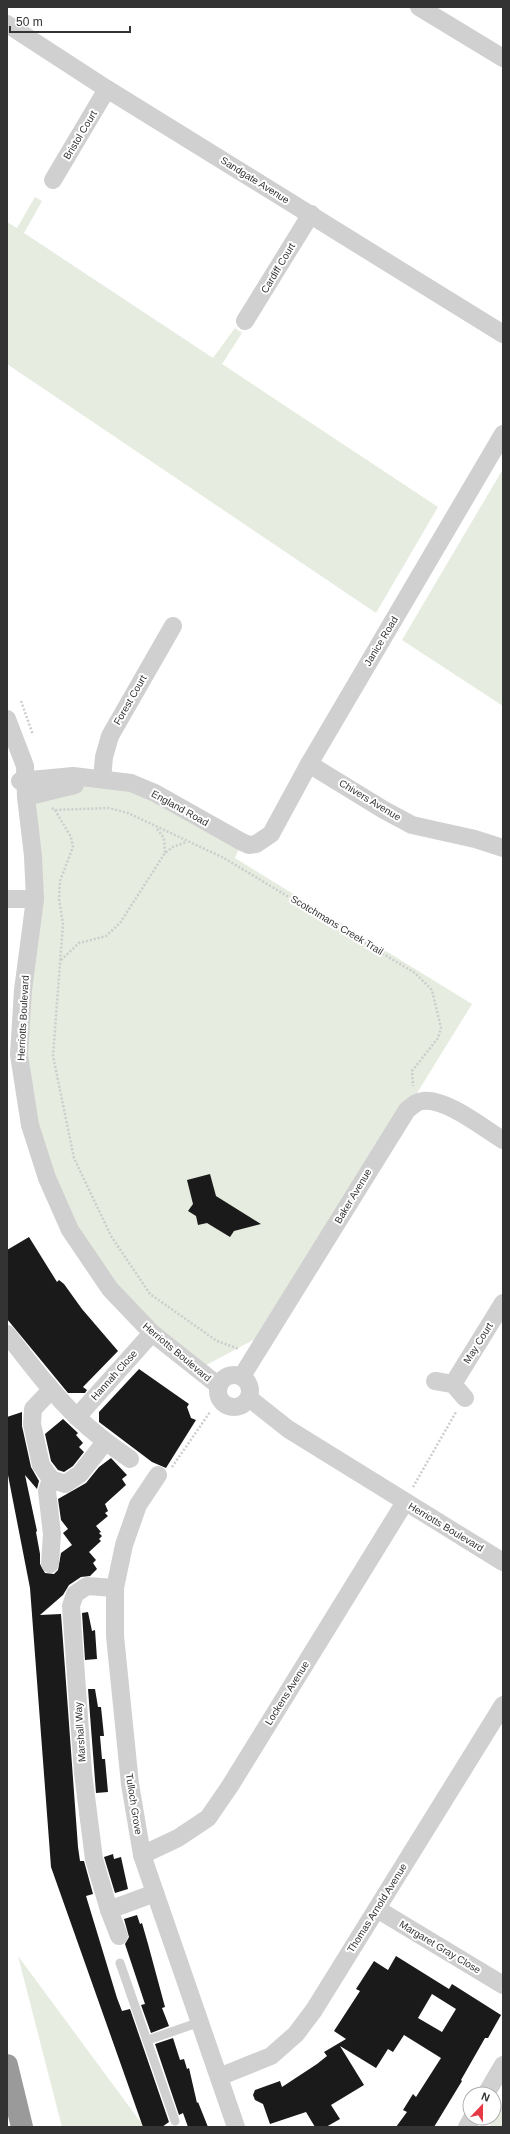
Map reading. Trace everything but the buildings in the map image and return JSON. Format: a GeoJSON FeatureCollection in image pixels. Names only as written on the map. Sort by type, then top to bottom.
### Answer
{"type":"FeatureCollection","features":[{"type":"Feature","properties":{"kind":"highway"},"geometry":{"type":"LineString","coordinates":[[7,2065],[22,2127]]}},
{"type":"Feature","properties":{"kind":"street"},"geometry":{"type":"LineString","coordinates":[[419,7],[503,58]]}},
{"type":"Feature","properties":{"kind":"street","name":"Sandgate Avenue"},"geometry":{"type":"LineString","coordinates":[[7,24],[107,89],[503,334]]}},
{"type":"Feature","properties":{"kind":"street","name":"Bristol Court"},"geometry":{"type":"LineString","coordinates":[[53,180],[107,89]]}},
{"type":"Feature","properties":{"kind":"street","name":"Cardiff Court"},"geometry":{"type":"LineString","coordinates":[[245,321],[311,214]]}},
{"type":"Feature","properties":{"kind":"street","name":"Janice Road"},"geometry":{"type":"LineString","coordinates":[[256,844],[271,834],[309,764],[503,434]]}},
{"type":"Feature","properties":{"kind":"street","name":"Forest Court"},"geometry":{"type":"LineString","coordinates":[[102,779],[104,757],[110,736],[173,626]]}},
{"type":"Feature","properties":{"kind":"street"},"geometry":{"type":"LineString","coordinates":[[7,719],[23,758],[24,786]]}},
{"type":"Feature","properties":{"kind":"street"},"geometry":{"type":"LineString","coordinates":[[7,747],[24,786]]}},
{"type":"Feature","properties":{"kind":"street","name":"Chivers Avenue"},"geometry":{"type":"LineString","coordinates":[[309,764],[384,810],[412,825],[475,839],[503,848]]}},
{"type":"Feature","properties":{"kind":"street","name":"England Road"},"geometry":{"type":"LineString","coordinates":[[24,786],[102,779],[123,781],[146,788],[242,842],[249,845],[256,844]]}},
{"type":"Feature","properties":{"kind":"street","name":"Herriotts Boulevard"},"geometry":{"type":"LineString","coordinates":[[24,786],[33,856],[35,899],[23,990],[19,1055],[30,1125],[47,1178],[70,1230],[110,1289],[152,1334],[219,1386]]}},
{"type":"Feature","properties":{"kind":"street"},"geometry":{"type":"LineString","coordinates":[[7,899],[35,899]]}},
{"type":"Feature","properties":{"kind":"street","name":"Baker Avenue"},"geometry":{"type":"LineString","coordinates":[[242,1376],[407,1110],[423,1101],[441,1102],[503,1140]]}},
{"type":"Feature","properties":{"kind":"street","name":"May Court"},"geometry":{"type":"LineString","coordinates":[[453,1384],[503,1303]]}},
{"type":"Feature","properties":{"kind":"street"},"geometry":{"type":"LineString","coordinates":[[7,1334],[52,1390],[77,1417],[105,1442],[130,1459]]}},
{"type":"Feature","properties":{"kind":"street","name":"Hannah Close"},"geometry":{"type":"LineString","coordinates":[[77,1417],[152,1334]]}},
{"type":"Feature","properties":{"kind":"street"},"geometry":{"type":"LineString","coordinates":[[228,1376],[242,1376],[249,1383],[249,1398],[241,1406],[231,1407],[222,1402],[219,1397],[219,1386],[228,1376]]}},
{"type":"Feature","properties":{"kind":"street"},"geometry":{"type":"LineString","coordinates":[[435,1381],[453,1384],[465,1398]]}},
{"type":"Feature","properties":{"kind":"street"},"geometry":{"type":"LineString","coordinates":[[52,1390],[33,1409],[32,1424],[40,1465],[51,1479],[65,1484],[80,1474],[105,1442]]}},
{"type":"Feature","properties":{"kind":"street","name":"Herriotts Boulevard"},"geometry":{"type":"LineString","coordinates":[[249,1398],[288,1429],[503,1562]]}},
{"type":"Feature","properties":{"kind":"street","name":"Tulloch Grove"},"geometry":{"type":"LineString","coordinates":[[158,1475],[138,1506],[124,1545],[115,1588],[117,1652],[130,1784],[142,1855],[236,2127]]}},
{"type":"Feature","properties":{"kind":"street"},"geometry":{"type":"LineString","coordinates":[[50,1564],[52,1534],[47,1491],[51,1479]]}},
{"type":"Feature","properties":{"kind":"street","name":"Lockens Avenue"},"geometry":{"type":"LineString","coordinates":[[142,1855],[178,1838],[208,1818],[230,1786],[405,1502]]}},
{"type":"Feature","properties":{"kind":"street","name":"Marshall Way"},"geometry":{"type":"LineString","coordinates":[[115,1588],[87,1586],[75,1594],[71,1606],[83,1773],[94,1859],[109,1910],[119,1936]]}},
{"type":"Feature","properties":{"kind":"street","name":"Thomas Arnold Avenue"},"geometry":{"type":"LineString","coordinates":[[219,2077],[271,2056],[296,2034],[314,2010],[503,1704]]}},
{"type":"Feature","properties":{"kind":"street"},"geometry":{"type":"LineString","coordinates":[[109,1910],[154,1893]]}},
{"type":"Feature","properties":{"kind":"street","name":"Margaret Gray Close"},"geometry":{"type":"LineString","coordinates":[[377,1909],[503,1985]]}},
{"type":"Feature","properties":{"kind":"street"},"geometry":{"type":"LineString","coordinates":[[491,2086],[503,2065]]}},
{"type":"Feature","properties":{"kind":"lane"},"geometry":{"type":"LineString","coordinates":[[120,1963],[175,2121]]}},
{"type":"Feature","properties":{"kind":"lane"},"geometry":{"type":"LineString","coordinates":[[148,2040],[200,2022]]}},
{"type":"Feature","properties":{"kind":"path"},"geometry":{"type":"LineString","coordinates":[[51,806],[71,837],[72,846],[60,881],[59,899],[63,924],[53,1056],[74,1158],[111,1236],[150,1294],[217,1342],[255,1355]]}},
{"type":"Feature","properties":{"kind":"path","name":"Scotchmans Creek Trail"},"geometry":{"type":"LineString","coordinates":[[55,810],[109,808],[128,813],[187,842],[224,858],[333,922],[415,973],[432,990],[441,1028],[438,1038],[412,1071],[413,1086],[419,1086]]}},
{"type":"Feature","properties":{"kind":"path"},"geometry":{"type":"LineString","coordinates":[[153,826],[164,838],[165,853]]}},
{"type":"Feature","properties":{"kind":"path"},"geometry":{"type":"LineString","coordinates":[[61,960],[79,943],[106,936],[120,923],[165,853],[173,847],[187,842]]}},
{"type":"Feature","properties":{"kind":"path"},"geometry":{"type":"LineString","coordinates":[[405,1502],[465,1398]]}},
{"type":"Feature","properties":{"kind":"path"},"geometry":{"type":"LineString","coordinates":[[158,1475],[169,1470],[210,1412]]}},
{"type":"Feature","properties":{"kind":"shaded area"},"geometry":{"type":"Polygon","coordinates":[[[35,197],[42,201],[24,233],[213,358],[235,328],[242,333],[222,364],[438,507],[376,613],[7,364],[7,222],[17,228],[35,197]]]}},
{"type":"Feature","properties":{"kind":"shaded area"},"geometry":{"type":"Polygon","coordinates":[[[503,469],[503,706],[402,640],[503,469]]]}},
{"type":"Feature","properties":{"kind":"shaded area"},"geometry":{"type":"Polygon","coordinates":[[[123,781],[242,842],[235,858],[472,1004],[270,1331],[197,1370],[110,1289],[47,1178],[19,1055],[35,899],[26,797],[59,788],[123,781]]]}},
{"type":"Feature","properties":{"kind":"shaded area"},"geometry":{"type":"Polygon","coordinates":[[[18,1956],[142,2124],[143,2127],[62,2127],[18,1956]]]}},
{"type":"Feature","properties":{"kind":"shaded area"},"geometry":{"type":"Polygon","coordinates":[[[503,2103],[503,2127],[489,2127],[502,2126],[503,2103]]]}}]}
